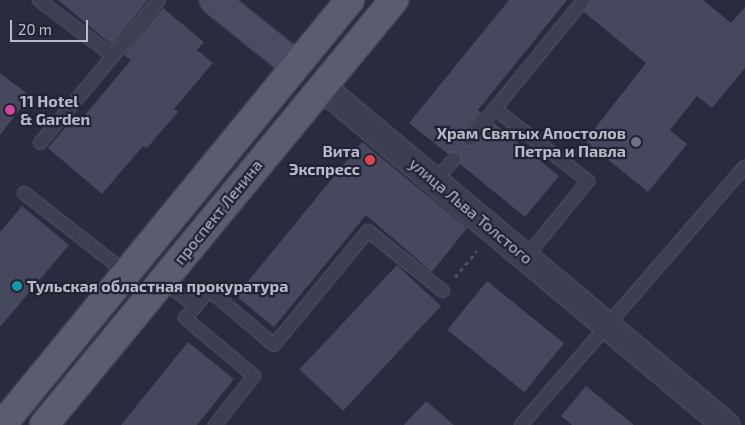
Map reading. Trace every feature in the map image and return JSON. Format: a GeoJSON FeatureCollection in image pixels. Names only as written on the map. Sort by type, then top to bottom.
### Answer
{"type":"FeatureCollection","features":[{"type":"Feature","properties":{"kind":"main road","name":"проспект Ленина"},"geometry":{"type":"LineString","coordinates":[[2,425],[294,64],[350,0]]}},
{"type":"Feature","properties":{"kind":"main road","name":"проспект Ленина"},"geometry":{"type":"LineString","coordinates":[[44,425],[394,0]]}},
{"type":"Feature","properties":{"kind":"main road","name":"улица Льва Толстого"},"geometry":{"type":"LineString","coordinates":[[294,64],[322,86]]}},
{"type":"Feature","properties":{"kind":"street","name":"улица Льва Толстого"},"geometry":{"type":"LineString","coordinates":[[214,0],[294,64]]}},
{"type":"Feature","properties":{"kind":"street","name":"улица Льва Толстого"},"geometry":{"type":"LineString","coordinates":[[322,86],[726,425]]}},
{"type":"Feature","properties":{"kind":"lane"},"geometry":{"type":"LineString","coordinates":[[39,0],[112,56]]}},
{"type":"Feature","properties":{"kind":"lane"},"geometry":{"type":"LineString","coordinates":[[40,142],[159,0]]}},
{"type":"Feature","properties":{"kind":"lane"},"geometry":{"type":"LineString","coordinates":[[470,138],[582,2]]}},
{"type":"Feature","properties":{"kind":"lane"},"geometry":{"type":"LineString","coordinates":[[495,109],[588,181],[526,257]]}},
{"type":"Feature","properties":{"kind":"lane"},"geometry":{"type":"LineString","coordinates":[[435,182],[454,159]]}},
{"type":"Feature","properties":{"kind":"lane"},"geometry":{"type":"LineString","coordinates":[[521,425],[745,166]]}},
{"type":"Feature","properties":{"kind":"lane"},"geometry":{"type":"LineString","coordinates":[[24,194],[125,272]]}},
{"type":"Feature","properties":{"kind":"lane"},"geometry":{"type":"LineString","coordinates":[[215,425],[254,376],[185,318],[209,290],[274,346],[368,231],[443,291]]}},
{"type":"Feature","properties":{"kind":"lane"},"geometry":{"type":"LineString","coordinates":[[162,281],[196,306]]}},
{"type":"Feature","properties":{"kind":"path"},"geometry":{"type":"LineString","coordinates":[[443,291],[483,244]]}},
{"type":"Feature","properties":{"kind":"building"},"geometry":{"type":"Polygon","coordinates":[[[58,0],[148,0],[112,45],[58,0]]]}},
{"type":"Feature","properties":{"kind":"building"},"geometry":{"type":"Polygon","coordinates":[[[509,0],[567,0],[478,110],[481,113],[462,137],[465,145],[473,146],[494,123],[559,176],[525,217],[460,164],[459,153],[448,154],[409,123],[509,0]]]}},
{"type":"Feature","properties":{"kind":"building"},"geometry":{"type":"Polygon","coordinates":[[[590,0],[703,0],[731,23],[745,7],[745,68],[712,108],[697,96],[670,130],[687,144],[648,192],[585,141],[646,63],[584,12],[590,0]]]}},
{"type":"Feature","properties":{"kind":"building"},"geometry":{"type":"Polygon","coordinates":[[[163,8],[204,42],[197,50],[213,63],[174,109],[178,112],[147,148],[143,146],[102,194],[48,148],[70,122],[75,127],[131,60],[124,55],[163,8]]]}},
{"type":"Feature","properties":{"kind":"building","name":"11 Hotel & Garden"},"geometry":{"type":"Polygon","coordinates":[[[0,73],[30,96],[0,135],[0,73]]]}},
{"type":"Feature","properties":{"kind":"building"},"geometry":{"type":"Polygon","coordinates":[[[362,142],[467,228],[432,272],[366,215],[274,327],[236,296],[362,142]]]}},
{"type":"Feature","properties":{"kind":"building","name":"Тульская областная прокуратура"},"geometry":{"type":"Polygon","coordinates":[[[22,206],[69,245],[0,327],[0,232],[22,206]]]}},
{"type":"Feature","properties":{"kind":"building"},"geometry":{"type":"Polygon","coordinates":[[[397,265],[441,306],[343,411],[299,370],[397,265]]]}},
{"type":"Feature","properties":{"kind":"building"},"geometry":{"type":"Polygon","coordinates":[[[487,281],[564,343],[524,392],[447,330],[487,281]]]}},
{"type":"Feature","properties":{"kind":"building"},"geometry":{"type":"Polygon","coordinates":[[[188,342],[234,379],[197,425],[121,425],[188,342]]]}},
{"type":"Feature","properties":{"kind":"building"},"geometry":{"type":"Polygon","coordinates":[[[586,386],[634,425],[572,425],[561,416],[586,386]]]}},
{"type":"Feature","properties":{"kind":"building"},"geometry":{"type":"Polygon","coordinates":[[[426,401],[454,425],[404,425],[426,401]]]}},
{"type":"Feature","properties":{"kind":"place","name":"11 Hotel & Garden"},"geometry":{"type":"Point","coordinates":[10,110]}},
{"type":"Feature","properties":{"kind":"place","name":"Храм Святых Апостолов Петра и Павла"},"geometry":{"type":"Point","coordinates":[636,142]}},
{"type":"Feature","properties":{"kind":"place","name":"Вита Экспресс"},"geometry":{"type":"Point","coordinates":[370,160]}},
{"type":"Feature","properties":{"kind":"place","name":"Тульская областная прокуратура"},"geometry":{"type":"Point","coordinates":[17,286]}}]}
